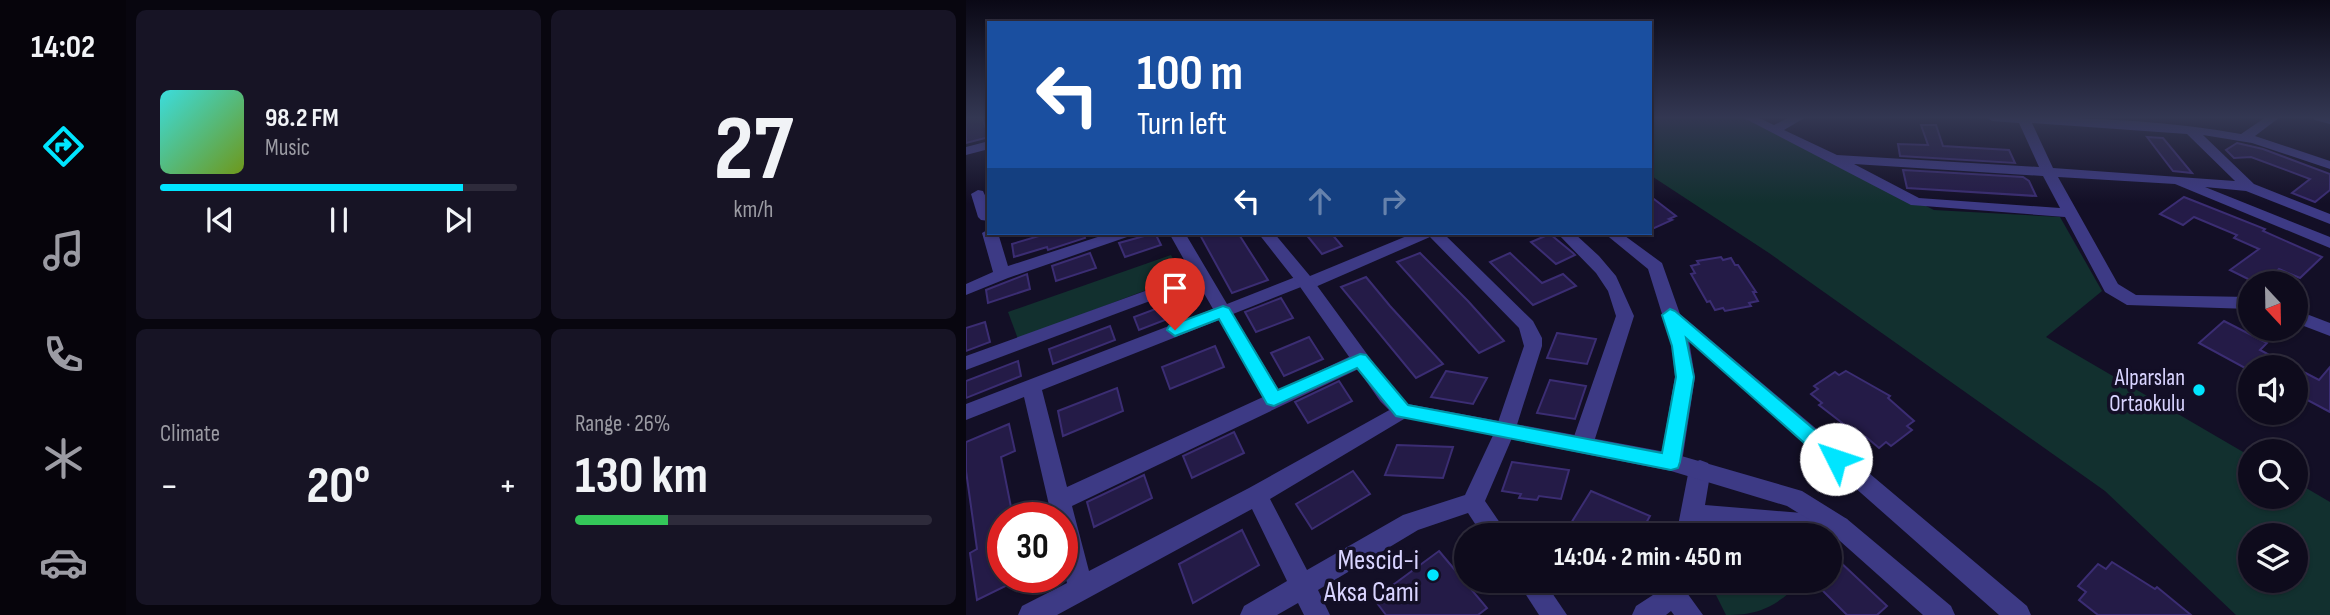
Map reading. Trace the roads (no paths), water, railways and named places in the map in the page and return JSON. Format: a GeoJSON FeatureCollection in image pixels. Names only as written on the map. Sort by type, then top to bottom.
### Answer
{"type":"FeatureCollection","features":[{"type":"Feature","properties":{"kind":"street"},"geometry":{"type":"LineString","coordinates":[[966,150],[986,146]]}},
{"type":"Feature","properties":{"kind":"street"},"geometry":{"type":"LineString","coordinates":[[1806,146],[1916,202],[2070,213]]}},
{"type":"Feature","properties":{"kind":"street"},"geometry":{"type":"LineString","coordinates":[[2036,146],[2111,288],[2133,301],[2238,303]]}},
{"type":"Feature","properties":{"kind":"street"},"geometry":{"type":"LineString","coordinates":[[2206,146],[2249,187]]}},
{"type":"Feature","properties":{"kind":"street"},"geometry":{"type":"LineString","coordinates":[[2271,146],[2330,165]]}},
{"type":"Feature","properties":{"kind":"street"},"geometry":{"type":"LineString","coordinates":[[1834,159],[2234,183],[2330,219]]}},
{"type":"Feature","properties":{"kind":"street"},"geometry":{"type":"LineString","coordinates":[[2177,180],[2330,243]]}},
{"type":"Feature","properties":{"kind":"street"},"geometry":{"type":"LineString","coordinates":[[978,194],[987,220]]}},
{"type":"Feature","properties":{"kind":"street"},"geometry":{"type":"LineString","coordinates":[[991,235],[1002,274]]}},
{"type":"Feature","properties":{"kind":"street"},"geometry":{"type":"LineString","coordinates":[[966,290],[1002,274],[1119,235]]}},
{"type":"Feature","properties":{"kind":"street"},"geometry":{"type":"LineString","coordinates":[[1178,235],[1274,399]]}},
{"type":"Feature","properties":{"kind":"street"},"geometry":{"type":"LineString","coordinates":[[1268,235],[1306,282],[1360,360],[1402,411],[1700,469],[1794,498],[1834,523]]}},
{"type":"Feature","properties":{"kind":"street"},"geometry":{"type":"LineString","coordinates":[[966,412],[1422,235]]}},
{"type":"Feature","properties":{"kind":"street"},"geometry":{"type":"LineString","coordinates":[[1253,615],[1411,522],[1473,502],[1505,431],[1533,346],[1533,338],[1527,325],[1436,235]]}},
{"type":"Feature","properties":{"kind":"street"},"geometry":{"type":"LineString","coordinates":[[1567,235],[1596,260],[1623,305],[1625,316],[1582,445]]}},
{"type":"Feature","properties":{"kind":"street"},"geometry":{"type":"LineString","coordinates":[[1615,235],[1656,267],[1681,346],[1685,377],[1671,462]]}},
{"type":"Feature","properties":{"kind":"street"},"geometry":{"type":"LineString","coordinates":[[966,363],[1202,276]]}},
{"type":"Feature","properties":{"kind":"street"},"geometry":{"type":"LineString","coordinates":[[1670,315],[2018,615]]}},
{"type":"Feature","properties":{"kind":"street"},"geometry":{"type":"LineString","coordinates":[[2308,319],[2327,324]]}},
{"type":"Feature","properties":{"kind":"street"},"geometry":{"type":"LineString","coordinates":[[1059,501],[1360,360]]}},
{"type":"Feature","properties":{"kind":"street"},"geometry":{"type":"LineString","coordinates":[[1031,386],[1081,590]]}},
{"type":"Feature","properties":{"kind":"street"},"geometry":{"type":"LineString","coordinates":[[1031,615],[1257,495],[1402,411]]}},
{"type":"Feature","properties":{"kind":"street"},"geometry":{"type":"LineString","coordinates":[[1691,523],[1700,469]]}},
{"type":"Feature","properties":{"kind":"street"},"geometry":{"type":"LineString","coordinates":[[1257,495],[1318,615]]}},
{"type":"Feature","properties":{"kind":"street"},"geometry":{"type":"LineString","coordinates":[[1473,502],[1488,523]]}},
{"type":"Feature","properties":{"kind":"street"},"geometry":{"type":"LineString","coordinates":[[1842,529],[1942,615]]}},
{"type":"Feature","properties":{"kind":"street"},"geometry":{"type":"LineString","coordinates":[[1538,593],[1554,615]]}},
{"type":"Feature","properties":{"kind":"street"},"geometry":{"type":"LineString","coordinates":[[1645,615],[1669,593]]}},
{"type":"Feature","properties":{"kind":"street"},"geometry":{"type":"LineString","coordinates":[[1678,593],[1690,615]]}},
{"type":"Feature","properties":{"kind":"place","name":"Alparslan Ortaokulu"},"geometry":{"type":"Point","coordinates":[2199,390]}},
{"type":"Feature","properties":{"kind":"place","name":"Mescid-i Aksa Cami"},"geometry":{"type":"Point","coordinates":[1433,575]}}]}
